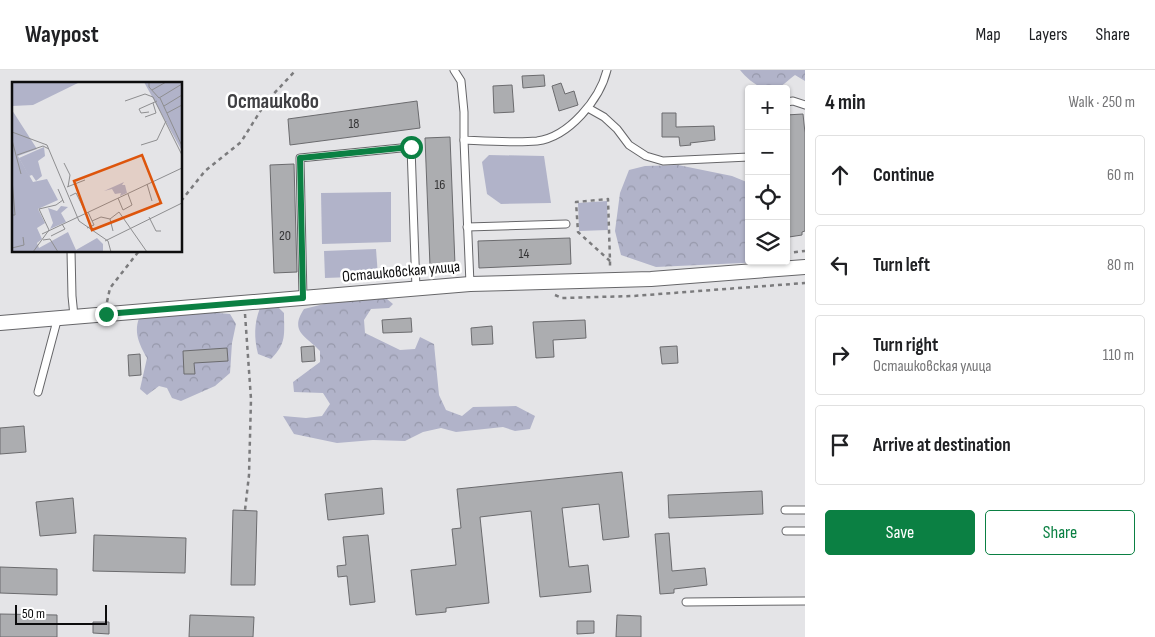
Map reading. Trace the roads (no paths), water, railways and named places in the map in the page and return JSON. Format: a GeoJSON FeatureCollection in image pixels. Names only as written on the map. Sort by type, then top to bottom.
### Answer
{"type":"FeatureCollection","features":[{"type":"Feature","properties":{"kind":"street","name":"Осташковская улица"},"geometry":{"type":"LineString","coordinates":[[0,323],[470,284],[651,279],[781,265],[805,267]]}},
{"type":"Feature","properties":{"kind":"lane"},"geometry":{"type":"LineString","coordinates":[[454,70],[461,81],[464,112],[470,284]]}},
{"type":"Feature","properties":{"kind":"lane"},"geometry":{"type":"LineString","coordinates":[[464,140],[538,141],[556,135],[588,108],[604,84],[607,70]]}},
{"type":"Feature","properties":{"kind":"lane"},"geometry":{"type":"LineString","coordinates":[[790,102],[805,105]]}},
{"type":"Feature","properties":{"kind":"lane"},"geometry":{"type":"LineString","coordinates":[[588,108],[604,116],[617,129],[629,146],[646,156],[663,161],[745,157]]}},
{"type":"Feature","properties":{"kind":"lane"},"geometry":{"type":"LineString","coordinates":[[303,298],[300,158],[411,147],[416,289]]}},
{"type":"Feature","properties":{"kind":"lane"},"geometry":{"type":"LineString","coordinates":[[467,227],[566,224]]}},
{"type":"Feature","properties":{"kind":"lane"},"geometry":{"type":"LineString","coordinates":[[71,252],[74,316]]}},
{"type":"Feature","properties":{"kind":"lane"},"geometry":{"type":"LineString","coordinates":[[38,392],[58,318]]}},
{"type":"Feature","properties":{"kind":"lane"},"geometry":{"type":"LineString","coordinates":[[785,510],[805,510]]}},
{"type":"Feature","properties":{"kind":"lane"},"geometry":{"type":"LineString","coordinates":[[786,532],[805,531]]}},
{"type":"Feature","properties":{"kind":"lane"},"geometry":{"type":"LineString","coordinates":[[686,602],[805,601]]}},
{"type":"Feature","properties":{"kind":"district","name":"Осташково"},"geometry":{"type":"Point","coordinates":[273,101]}}]}
